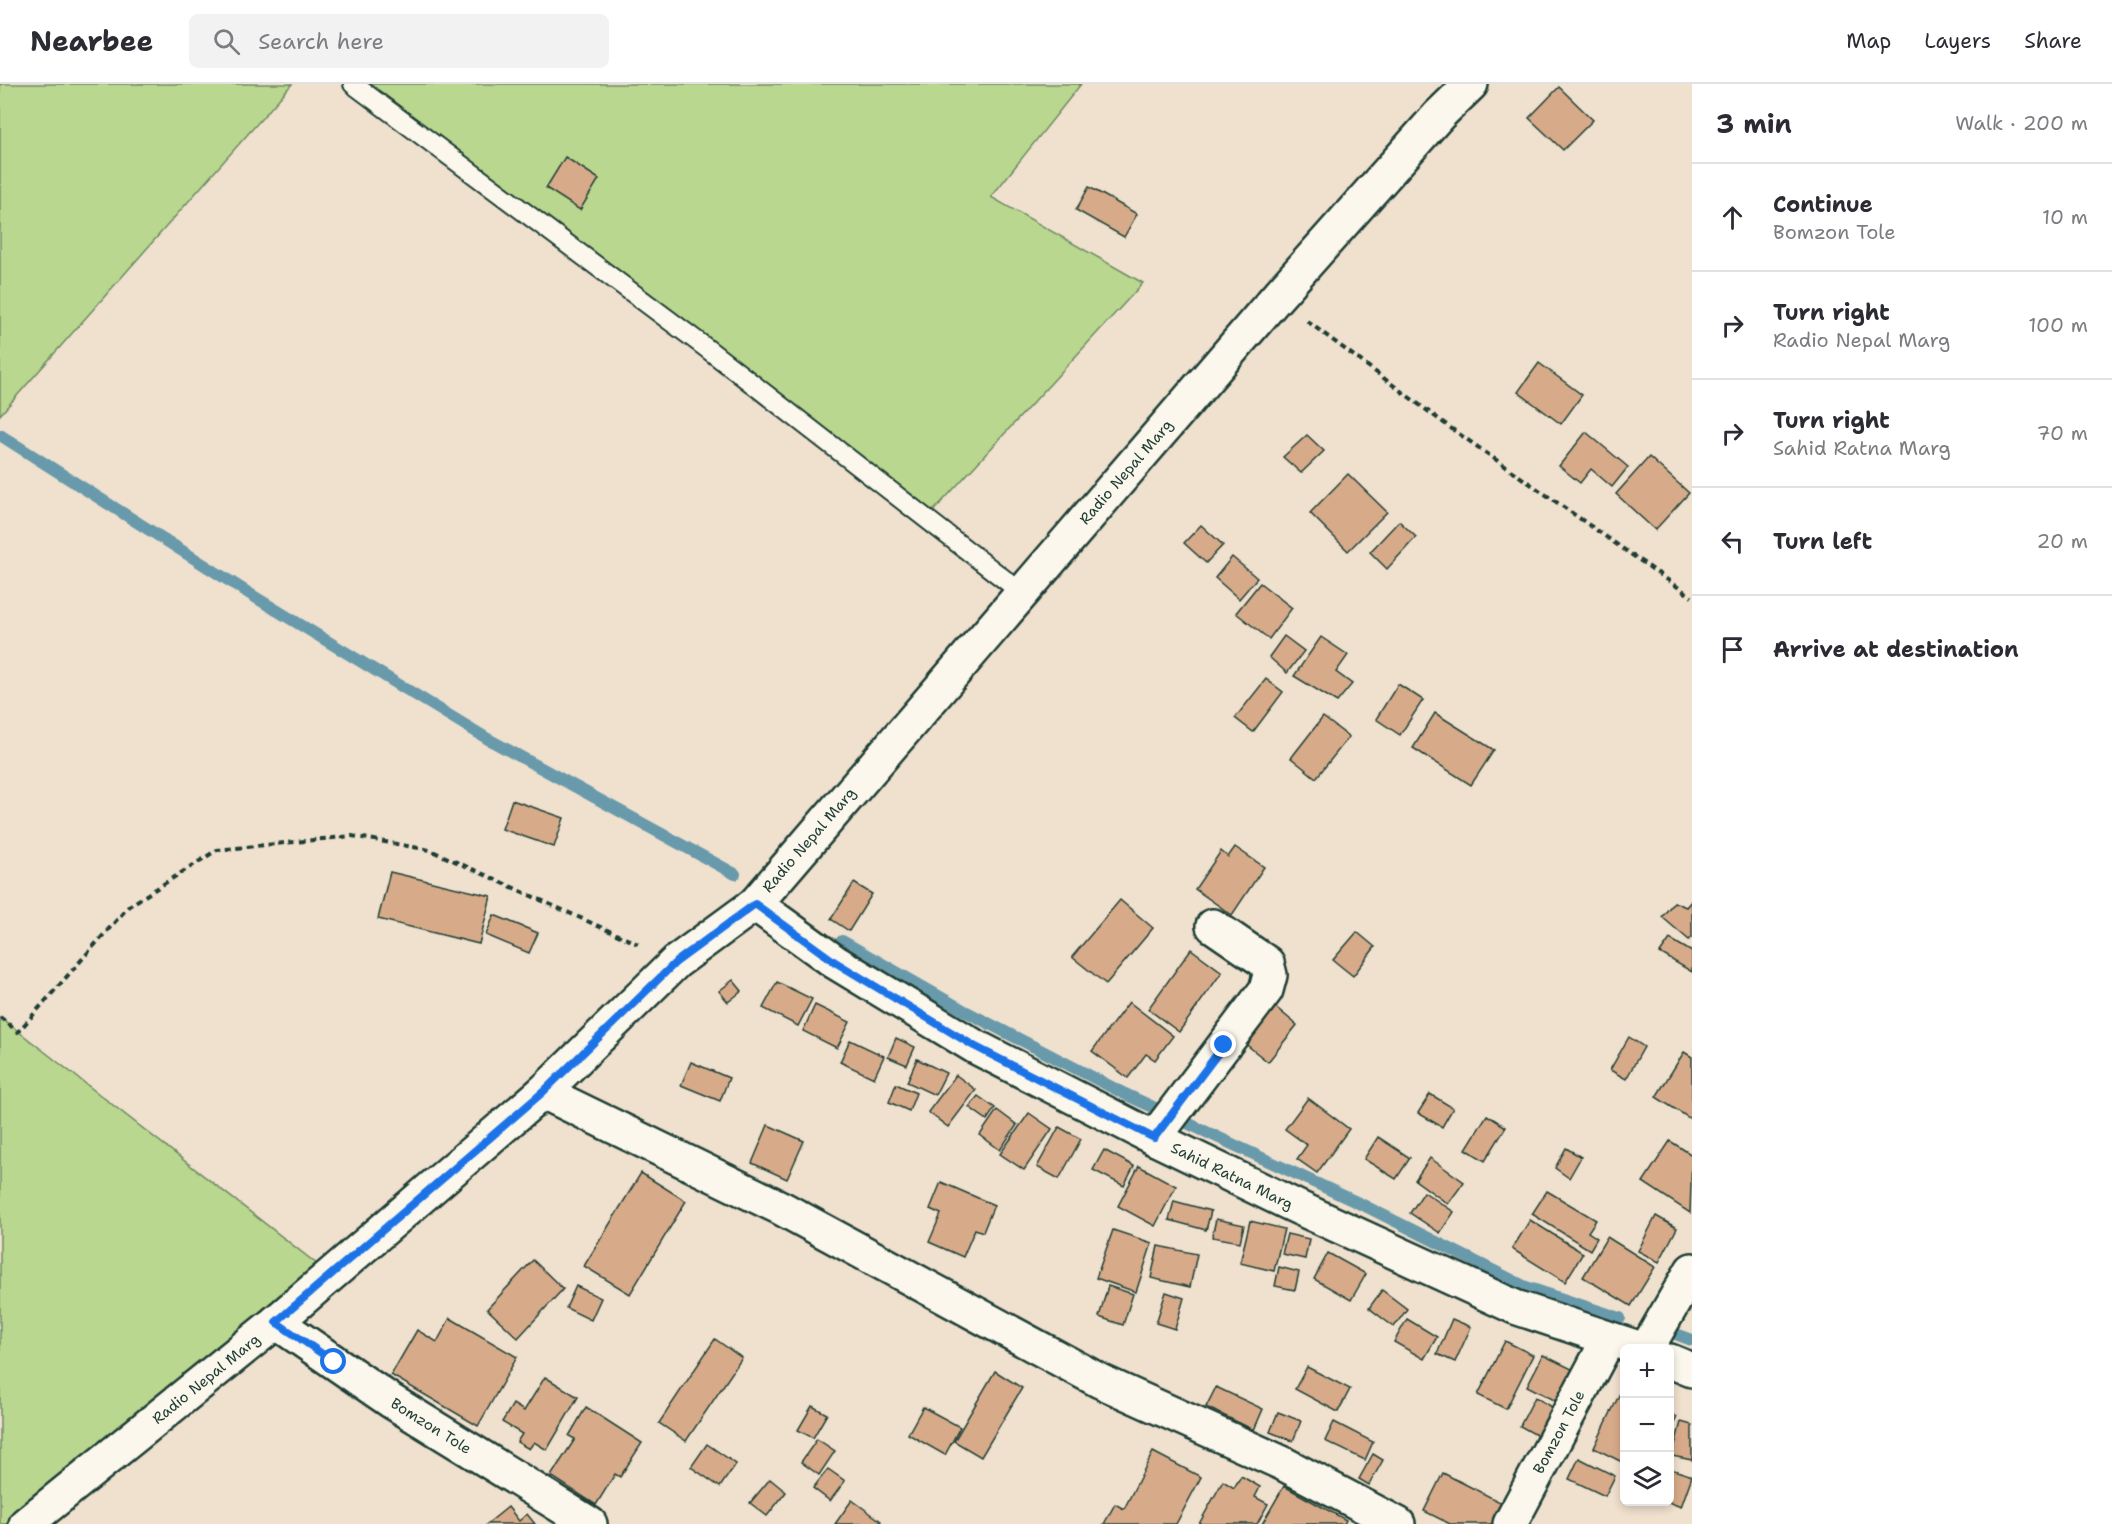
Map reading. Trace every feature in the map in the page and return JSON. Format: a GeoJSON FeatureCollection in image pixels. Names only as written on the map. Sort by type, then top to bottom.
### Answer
{"type":"FeatureCollection","features":[{"type":"Feature","properties":{"kind":"street","name":"Radio Nepal Marg"},"geometry":{"type":"LineString","coordinates":[[26,1524],[276,1322],[543,1092],[676,962],[755,904],[1276,298],[1438,115],[1471,84]]}},
{"type":"Feature","properties":{"kind":"street","name":"Sahid Ratna Marg"},"geometry":{"type":"LineString","coordinates":[[755,904],[835,962],[974,1046],[1154,1138],[1297,1207],[1515,1307],[1623,1344]]}},
{"type":"Feature","properties":{"kind":"street"},"geometry":{"type":"LineString","coordinates":[[1154,1138],[1266,990],[1270,975],[1267,963],[1213,926]]}},
{"type":"Feature","properties":{"kind":"street"},"geometry":{"type":"LineString","coordinates":[[543,1092],[781,1208],[1100,1382],[1282,1463],[1398,1524]]}},
{"type":"Feature","properties":{"kind":"street"},"geometry":{"type":"LineString","coordinates":[[1649,1344],[1692,1270]]}},
{"type":"Feature","properties":{"kind":"street","name":"Bomzon Tole"},"geometry":{"type":"LineString","coordinates":[[276,1322],[391,1401],[590,1524]]}},
{"type":"Feature","properties":{"kind":"street","name":"Bomzon Tole"},"geometry":{"type":"LineString","coordinates":[[1510,1524],[1620,1349]]}},
{"type":"Feature","properties":{"kind":"street"},"geometry":{"type":"LineString","coordinates":[[1674,1363],[1692,1370]]}},
{"type":"Feature","properties":{"kind":"lane"},"geometry":{"type":"LineString","coordinates":[[353,84],[705,347],[1022,593]]}},
{"type":"Feature","properties":{"kind":"path"},"geometry":{"type":"LineString","coordinates":[[1276,298],[1452,429],[1692,597]]}},
{"type":"Feature","properties":{"kind":"path"},"geometry":{"type":"LineString","coordinates":[[0,1017],[18,1032],[129,906],[217,850],[352,836],[430,850],[676,962]]}},
{"type":"Feature","properties":{"kind":"green space"},"geometry":{"type":"Polygon","coordinates":[[[0,84],[292,84],[0,415],[0,84]]]}},
{"type":"Feature","properties":{"kind":"green space"},"geometry":{"type":"Polygon","coordinates":[[[353,84],[1081,84],[991,197],[1143,283],[927,518],[353,84]]]}},
{"type":"Feature","properties":{"kind":"green space"},"geometry":{"type":"Polygon","coordinates":[[[0,1017],[331,1275],[26,1524],[0,1524],[0,1017]]]}},
{"type":"Feature","properties":{"kind":"building"},"geometry":{"type":"Polygon","coordinates":[[[1559,87],[1593,120],[1563,150],[1529,118],[1559,87]]]}},
{"type":"Feature","properties":{"kind":"building"},"geometry":{"type":"Polygon","coordinates":[[[565,157],[599,179],[580,210],[546,188],[565,157]]]}},
{"type":"Feature","properties":{"kind":"building"},"geometry":{"type":"Polygon","coordinates":[[[1089,187],[1137,214],[1124,237],[1076,210],[1089,187]]]}},
{"type":"Feature","properties":{"kind":"building"},"geometry":{"type":"Polygon","coordinates":[[[1539,363],[1582,395],[1561,424],[1518,392],[1539,363]]]}},
{"type":"Feature","properties":{"kind":"building"},"geometry":{"type":"Polygon","coordinates":[[[1586,432],[1628,467],[1612,487],[1591,469],[1580,483],[1559,466],[1586,432]]]}},
{"type":"Feature","properties":{"kind":"building"},"geometry":{"type":"Polygon","coordinates":[[[1307,435],[1324,451],[1301,473],[1283,457],[1307,435]]]}},
{"type":"Feature","properties":{"kind":"building"},"geometry":{"type":"Polygon","coordinates":[[[1649,457],[1689,493],[1655,530],[1616,494],[1649,457]]]}},
{"type":"Feature","properties":{"kind":"building"},"geometry":{"type":"Polygon","coordinates":[[[1348,474],[1387,512],[1348,551],[1310,513],[1348,474]]]}},
{"type":"Feature","properties":{"kind":"building"},"geometry":{"type":"Polygon","coordinates":[[[1399,521],[1416,537],[1387,569],[1370,552],[1399,521]]]}},
{"type":"Feature","properties":{"kind":"building"},"geometry":{"type":"Polygon","coordinates":[[[1201,525],[1223,545],[1206,563],[1184,543],[1201,525]]]}},
{"type":"Feature","properties":{"kind":"building"},"geometry":{"type":"Polygon","coordinates":[[[1232,557],[1257,578],[1239,599],[1215,578],[1232,557]]]}},
{"type":"Feature","properties":{"kind":"building"},"geometry":{"type":"Polygon","coordinates":[[[1260,583],[1292,608],[1269,639],[1236,613],[1260,583]]]}},
{"type":"Feature","properties":{"kind":"building"},"geometry":{"type":"Polygon","coordinates":[[[1284,636],[1304,651],[1287,673],[1269,657],[1284,636]]]}},
{"type":"Feature","properties":{"kind":"building"},"geometry":{"type":"Polygon","coordinates":[[[1321,637],[1348,655],[1336,672],[1352,684],[1337,702],[1294,676],[1321,637]]]}},
{"type":"Feature","properties":{"kind":"building"},"geometry":{"type":"Polygon","coordinates":[[[1266,679],[1283,692],[1253,732],[1235,718],[1266,679]]]}},
{"type":"Feature","properties":{"kind":"building"},"geometry":{"type":"Polygon","coordinates":[[[1398,684],[1423,700],[1400,735],[1376,719],[1398,684]]]}},
{"type":"Feature","properties":{"kind":"building"},"geometry":{"type":"Polygon","coordinates":[[[1435,713],[1494,750],[1471,785],[1413,748],[1435,713]]]}},
{"type":"Feature","properties":{"kind":"building"},"geometry":{"type":"Polygon","coordinates":[[[1323,717],[1349,737],[1316,778],[1291,758],[1323,717]]]}},
{"type":"Feature","properties":{"kind":"building"},"geometry":{"type":"Polygon","coordinates":[[[512,800],[564,818],[554,847],[502,829],[512,800]]]}},
{"type":"Feature","properties":{"kind":"building"},"geometry":{"type":"Polygon","coordinates":[[[1235,847],[1264,867],[1232,915],[1195,889],[1221,851],[1228,857],[1235,847]]]}},
{"type":"Feature","properties":{"kind":"building"},"geometry":{"type":"Polygon","coordinates":[[[390,872],[491,896],[479,944],[378,919],[390,872]]]}},
{"type":"Feature","properties":{"kind":"building"},"geometry":{"type":"Polygon","coordinates":[[[854,883],[872,894],[849,931],[831,919],[854,883]]]}},
{"type":"Feature","properties":{"kind":"building"},"geometry":{"type":"Polygon","coordinates":[[[1120,900],[1153,928],[1106,984],[1072,957],[1120,900]]]}},
{"type":"Feature","properties":{"kind":"building"},"geometry":{"type":"Polygon","coordinates":[[[1692,900],[1692,937],[1689,940],[1662,917],[1674,902],[1686,907],[1692,900]]]}},
{"type":"Feature","properties":{"kind":"building"},"geometry":{"type":"Polygon","coordinates":[[[494,915],[538,933],[529,953],[486,935],[494,915]]]}},
{"type":"Feature","properties":{"kind":"building"},"geometry":{"type":"Polygon","coordinates":[[[1357,932],[1375,947],[1353,976],[1333,960],[1357,932]]]}},
{"type":"Feature","properties":{"kind":"building"},"geometry":{"type":"Polygon","coordinates":[[[1670,939],[1692,952],[1692,972],[1660,953],[1670,939]]]}},
{"type":"Feature","properties":{"kind":"building"},"geometry":{"type":"Polygon","coordinates":[[[1191,949],[1222,972],[1179,1032],[1148,1009],[1191,949]]]}},
{"type":"Feature","properties":{"kind":"building"},"geometry":{"type":"Polygon","coordinates":[[[733,980],[742,991],[728,1002],[719,991],[733,980]]]}},
{"type":"Feature","properties":{"kind":"building"},"geometry":{"type":"Polygon","coordinates":[[[777,982],[812,999],[798,1026],[763,1008],[777,982]]]}},
{"type":"Feature","properties":{"kind":"building"},"geometry":{"type":"Polygon","coordinates":[[[1129,1002],[1173,1036],[1155,1060],[1146,1054],[1128,1078],[1092,1051],[1129,1002]]]}},
{"type":"Feature","properties":{"kind":"building"},"geometry":{"type":"Polygon","coordinates":[[[815,1005],[850,1022],[837,1048],[803,1031],[815,1005]]]}},
{"type":"Feature","properties":{"kind":"building"},"geometry":{"type":"Polygon","coordinates":[[[1273,1005],[1297,1025],[1268,1062],[1243,1042],[1273,1005]]]}},
{"type":"Feature","properties":{"kind":"building"},"geometry":{"type":"Polygon","coordinates":[[[1629,1037],[1644,1047],[1626,1079],[1610,1070],[1629,1037]]]}},
{"type":"Feature","properties":{"kind":"building"},"geometry":{"type":"Polygon","coordinates":[[[896,1038],[915,1047],[907,1065],[888,1057],[896,1038]]]}},
{"type":"Feature","properties":{"kind":"building"},"geometry":{"type":"Polygon","coordinates":[[[850,1040],[884,1056],[874,1078],[840,1062],[850,1040]]]}},
{"type":"Feature","properties":{"kind":"building"},"geometry":{"type":"Polygon","coordinates":[[[1684,1052],[1692,1057],[1692,1120],[1656,1097],[1684,1052]]]}},
{"type":"Feature","properties":{"kind":"building"},"geometry":{"type":"Polygon","coordinates":[[[917,1059],[946,1073],[935,1095],[907,1082],[917,1059]]]}},
{"type":"Feature","properties":{"kind":"building"},"geometry":{"type":"Polygon","coordinates":[[[691,1062],[729,1078],[720,1101],[681,1085],[691,1062]]]}},
{"type":"Feature","properties":{"kind":"building"},"geometry":{"type":"Polygon","coordinates":[[[956,1075],[976,1090],[948,1127],[928,1112],[956,1075]]]}},
{"type":"Feature","properties":{"kind":"building"},"geometry":{"type":"Polygon","coordinates":[[[896,1084],[916,1093],[909,1111],[889,1102],[896,1084]]]}},
{"type":"Feature","properties":{"kind":"building"},"geometry":{"type":"Polygon","coordinates":[[[1430,1094],[1453,1108],[1442,1127],[1418,1113],[1430,1094]]]}},
{"type":"Feature","properties":{"kind":"building"},"geometry":{"type":"Polygon","coordinates":[[[978,1096],[995,1108],[987,1120],[969,1107],[978,1096]]]}},
{"type":"Feature","properties":{"kind":"building"},"geometry":{"type":"Polygon","coordinates":[[[1308,1098],[1349,1129],[1317,1173],[1297,1159],[1307,1145],[1285,1129],[1308,1098]]]}},
{"type":"Feature","properties":{"kind":"building"},"geometry":{"type":"Polygon","coordinates":[[[997,1110],[1017,1125],[1000,1150],[980,1135],[997,1110]]]}},
{"type":"Feature","properties":{"kind":"building"},"geometry":{"type":"Polygon","coordinates":[[[1029,1113],[1052,1129],[1024,1170],[1000,1154],[1029,1113]]]}},
{"type":"Feature","properties":{"kind":"building"},"geometry":{"type":"Polygon","coordinates":[[[1487,1115],[1506,1127],[1485,1161],[1466,1149],[1487,1115]]]}},
{"type":"Feature","properties":{"kind":"building"},"geometry":{"type":"Polygon","coordinates":[[[768,1125],[804,1141],[787,1179],[752,1163],[768,1125]]]}},
{"type":"Feature","properties":{"kind":"building"},"geometry":{"type":"Polygon","coordinates":[[[1059,1127],[1081,1139],[1059,1179],[1037,1167],[1059,1127]]]}},
{"type":"Feature","properties":{"kind":"building"},"geometry":{"type":"Polygon","coordinates":[[[1378,1137],[1410,1158],[1396,1179],[1364,1159],[1378,1137]]]}},
{"type":"Feature","properties":{"kind":"building"},"geometry":{"type":"Polygon","coordinates":[[[1670,1141],[1692,1155],[1690,1213],[1643,1182],[1670,1141]]]}},
{"type":"Feature","properties":{"kind":"building"},"geometry":{"type":"Polygon","coordinates":[[[1566,1148],[1581,1157],[1569,1178],[1555,1168],[1566,1148]]]}},
{"type":"Feature","properties":{"kind":"building"},"geometry":{"type":"Polygon","coordinates":[[[1104,1150],[1134,1166],[1124,1186],[1093,1170],[1104,1150]]]}},
{"type":"Feature","properties":{"kind":"building"},"geometry":{"type":"Polygon","coordinates":[[[1430,1158],[1464,1182],[1448,1204],[1415,1180],[1430,1158]]]}},
{"type":"Feature","properties":{"kind":"building"},"geometry":{"type":"Polygon","coordinates":[[[1139,1166],[1176,1186],[1155,1226],[1118,1206],[1139,1166]]]}},
{"type":"Feature","properties":{"kind":"building"},"geometry":{"type":"Polygon","coordinates":[[[641,1173],[686,1201],[630,1294],[584,1266],[641,1173]]]}},
{"type":"Feature","properties":{"kind":"building"},"geometry":{"type":"Polygon","coordinates":[[[941,1182],[994,1205],[983,1232],[975,1229],[963,1257],[929,1242],[941,1214],[930,1209],[941,1182]]]}},
{"type":"Feature","properties":{"kind":"building"},"geometry":{"type":"Polygon","coordinates":[[[1547,1191],[1596,1220],[1588,1232],[1597,1238],[1590,1250],[1532,1214],[1547,1191]]]}},
{"type":"Feature","properties":{"kind":"building"},"geometry":{"type":"Polygon","coordinates":[[[1424,1192],[1454,1212],[1440,1233],[1410,1213],[1424,1192]]]}},
{"type":"Feature","properties":{"kind":"building"},"geometry":{"type":"Polygon","coordinates":[[[1174,1201],[1211,1211],[1206,1230],[1169,1220],[1174,1201]]]}},
{"type":"Feature","properties":{"kind":"building"},"geometry":{"type":"Polygon","coordinates":[[[1656,1216],[1677,1228],[1659,1262],[1638,1251],[1656,1216]]]}},
{"type":"Feature","properties":{"kind":"building"},"geometry":{"type":"Polygon","coordinates":[[[1216,1219],[1244,1225],[1240,1242],[1212,1237],[1216,1219]]]}},
{"type":"Feature","properties":{"kind":"building"},"geometry":{"type":"Polygon","coordinates":[[[1530,1220],[1583,1253],[1565,1282],[1512,1249],[1530,1220]]]}},
{"type":"Feature","properties":{"kind":"building"},"geometry":{"type":"Polygon","coordinates":[[[1250,1221],[1284,1229],[1274,1271],[1240,1263],[1250,1221]]]}},
{"type":"Feature","properties":{"kind":"building"},"geometry":{"type":"Polygon","coordinates":[[[1113,1230],[1152,1243],[1136,1292],[1096,1278],[1113,1230]]]}},
{"type":"Feature","properties":{"kind":"building"},"geometry":{"type":"Polygon","coordinates":[[[1287,1234],[1309,1239],[1305,1259],[1282,1254],[1287,1234]]]}},
{"type":"Feature","properties":{"kind":"building"},"geometry":{"type":"Polygon","coordinates":[[[1607,1237],[1655,1267],[1631,1306],[1583,1277],[1607,1237]]]}},
{"type":"Feature","properties":{"kind":"building"},"geometry":{"type":"Polygon","coordinates":[[[1158,1246],[1197,1254],[1190,1287],[1151,1278],[1158,1246]]]}},
{"type":"Feature","properties":{"kind":"building"},"geometry":{"type":"Polygon","coordinates":[[[1328,1253],[1366,1274],[1351,1300],[1314,1279],[1328,1253]]]}},
{"type":"Feature","properties":{"kind":"building"},"geometry":{"type":"Polygon","coordinates":[[[533,1260],[563,1289],[518,1338],[487,1309],[533,1260]]]}},
{"type":"Feature","properties":{"kind":"building"},"geometry":{"type":"Polygon","coordinates":[[[1279,1267],[1299,1272],[1295,1290],[1275,1286],[1279,1267]]]}},
{"type":"Feature","properties":{"kind":"building"},"geometry":{"type":"Polygon","coordinates":[[[576,1286],[601,1298],[591,1320],[566,1308],[576,1286]]]}},
{"type":"Feature","properties":{"kind":"building"},"geometry":{"type":"Polygon","coordinates":[[[1108,1286],[1133,1294],[1123,1325],[1099,1317],[1108,1286]]]}},
{"type":"Feature","properties":{"kind":"building"},"geometry":{"type":"Polygon","coordinates":[[[1382,1290],[1407,1309],[1394,1327],[1369,1308],[1382,1290]]]}},
{"type":"Feature","properties":{"kind":"building"},"geometry":{"type":"Polygon","coordinates":[[[1166,1292],[1184,1298],[1175,1329],[1156,1323],[1166,1292]]]}},
{"type":"Feature","properties":{"kind":"building"},"geometry":{"type":"Polygon","coordinates":[[[450,1318],[517,1357],[478,1426],[391,1375],[417,1330],[437,1342],[450,1318]]]}},
{"type":"Feature","properties":{"kind":"building"},"geometry":{"type":"Polygon","coordinates":[[[1407,1319],[1437,1337],[1424,1359],[1394,1342],[1407,1319]]]}},
{"type":"Feature","properties":{"kind":"building"},"geometry":{"type":"Polygon","coordinates":[[[1452,1319],[1471,1327],[1455,1362],[1437,1354],[1452,1319]]]}},
{"type":"Feature","properties":{"kind":"building"},"geometry":{"type":"Polygon","coordinates":[[[715,1339],[742,1358],[686,1441],[659,1423],[715,1339]]]}},
{"type":"Feature","properties":{"kind":"building"},"geometry":{"type":"Polygon","coordinates":[[[1505,1341],[1533,1355],[1506,1409],[1478,1395],[1505,1341]]]}},
{"type":"Feature","properties":{"kind":"building"},"geometry":{"type":"Polygon","coordinates":[[[1543,1355],[1576,1371],[1560,1403],[1527,1386],[1543,1355]]]}},
{"type":"Feature","properties":{"kind":"building"},"geometry":{"type":"Polygon","coordinates":[[[1307,1367],[1350,1389],[1338,1412],[1295,1389],[1307,1367]]]}},
{"type":"Feature","properties":{"kind":"building"},"geometry":{"type":"Polygon","coordinates":[[[995,1371],[1022,1388],[981,1457],[954,1441],[995,1371]]]}},
{"type":"Feature","properties":{"kind":"building"},"geometry":{"type":"Polygon","coordinates":[[[545,1377],[578,1397],[547,1450],[534,1442],[529,1449],[517,1442],[522,1434],[502,1422],[513,1404],[524,1411],[545,1377]]]}},
{"type":"Feature","properties":{"kind":"building"},"geometry":{"type":"Polygon","coordinates":[[[1216,1387],[1263,1409],[1254,1430],[1206,1407],[1216,1387]]]}},
{"type":"Feature","properties":{"kind":"building"},"geometry":{"type":"Polygon","coordinates":[[[1620,1393],[1620,1461],[1594,1448],[1620,1393]]]}},
{"type":"Feature","properties":{"kind":"building"},"geometry":{"type":"Polygon","coordinates":[[[1535,1397],[1554,1408],[1538,1436],[1520,1426],[1535,1397]]]}},
{"type":"Feature","properties":{"kind":"building"},"geometry":{"type":"Polygon","coordinates":[[[812,1406],[827,1414],[813,1438],[798,1430],[812,1406]]]}},
{"type":"Feature","properties":{"kind":"building"},"geometry":{"type":"Polygon","coordinates":[[[586,1407],[642,1443],[620,1477],[615,1474],[596,1505],[551,1476],[575,1439],[569,1436],[586,1407]]]}},
{"type":"Feature","properties":{"kind":"building"},"geometry":{"type":"Polygon","coordinates":[[[923,1407],[960,1427],[945,1455],[908,1434],[923,1407]]]}},
{"type":"Feature","properties":{"kind":"building"},"geometry":{"type":"Polygon","coordinates":[[[1278,1412],[1301,1421],[1293,1441],[1270,1432],[1278,1412]]]}},
{"type":"Feature","properties":{"kind":"building"},"geometry":{"type":"Polygon","coordinates":[[[1334,1422],[1373,1442],[1365,1460],[1325,1441],[1334,1422]]]}},
{"type":"Feature","properties":{"kind":"building"},"geometry":{"type":"Polygon","coordinates":[[[1681,1422],[1692,1425],[1692,1460],[1674,1456],[1681,1422]]]}},
{"type":"Feature","properties":{"kind":"building"},"geometry":{"type":"Polygon","coordinates":[[[817,1439],[835,1451],[819,1475],[801,1462],[817,1439]]]}},
{"type":"Feature","properties":{"kind":"building"},"geometry":{"type":"Polygon","coordinates":[[[707,1444],[736,1464],[720,1487],[691,1467],[707,1444]]]}},
{"type":"Feature","properties":{"kind":"building"},"geometry":{"type":"Polygon","coordinates":[[[1153,1452],[1201,1477],[1176,1524],[1104,1524],[1115,1504],[1124,1509],[1153,1452]]]}},
{"type":"Feature","properties":{"kind":"building"},"geometry":{"type":"Polygon","coordinates":[[[1373,1454],[1383,1460],[1369,1485],[1359,1479],[1373,1454]]]}},
{"type":"Feature","properties":{"kind":"building"},"geometry":{"type":"Polygon","coordinates":[[[1579,1458],[1615,1476],[1605,1496],[1569,1479],[1579,1458]]]}},
{"type":"Feature","properties":{"kind":"building"},"geometry":{"type":"Polygon","coordinates":[[[828,1469],[845,1481],[830,1501],[813,1488],[828,1469]]]}},
{"type":"Feature","properties":{"kind":"building"},"geometry":{"type":"Polygon","coordinates":[[[1674,1470],[1692,1476],[1681,1507],[1674,1504],[1674,1470]]]}},
{"type":"Feature","properties":{"kind":"building"},"geometry":{"type":"Polygon","coordinates":[[[1443,1473],[1506,1505],[1497,1524],[1450,1524],[1424,1511],[1443,1473]]]}},
{"type":"Feature","properties":{"kind":"building"},"geometry":{"type":"Polygon","coordinates":[[[1241,1476],[1260,1487],[1255,1497],[1268,1504],[1257,1524],[1199,1524],[1223,1481],[1234,1488],[1241,1476]]]}},
{"type":"Feature","properties":{"kind":"building"},"geometry":{"type":"Polygon","coordinates":[[[770,1479],[786,1492],[767,1516],[750,1503],[770,1479]]]}},
{"type":"Feature","properties":{"kind":"building"},"geometry":{"type":"Polygon","coordinates":[[[1284,1486],[1346,1520],[1344,1524],[1262,1524],[1284,1486]]]}},
{"type":"Feature","properties":{"kind":"building"},"geometry":{"type":"Polygon","coordinates":[[[852,1500],[881,1521],[878,1524],[835,1524],[852,1500]]]}},
{"type":"Feature","properties":{"kind":"building"},"geometry":{"type":"Polygon","coordinates":[[[508,1507],[519,1521],[527,1514],[535,1524],[487,1524],[508,1507]]]}},
{"type":"Feature","properties":{"kind":"waterway"},"geometry":{"type":"LineString","coordinates":[[0,435],[250,594],[488,739],[735,874]]}},
{"type":"Feature","properties":{"kind":"waterway"},"geometry":{"type":"LineString","coordinates":[[842,941],[963,1010],[1125,1094],[1367,1207],[1526,1287],[1620,1318]]}},
{"type":"Feature","properties":{"kind":"waterway"},"geometry":{"type":"LineString","coordinates":[[1673,1333],[1692,1340]]}},
{"type":"Feature","properties":{"kind":"route"},"geometry":{"type":"LineString","coordinates":[[334,1362],[276,1322],[543,1092],[676,962],[755,904],[835,962],[974,1046],[1154,1138],[1224,1045]]}}]}
